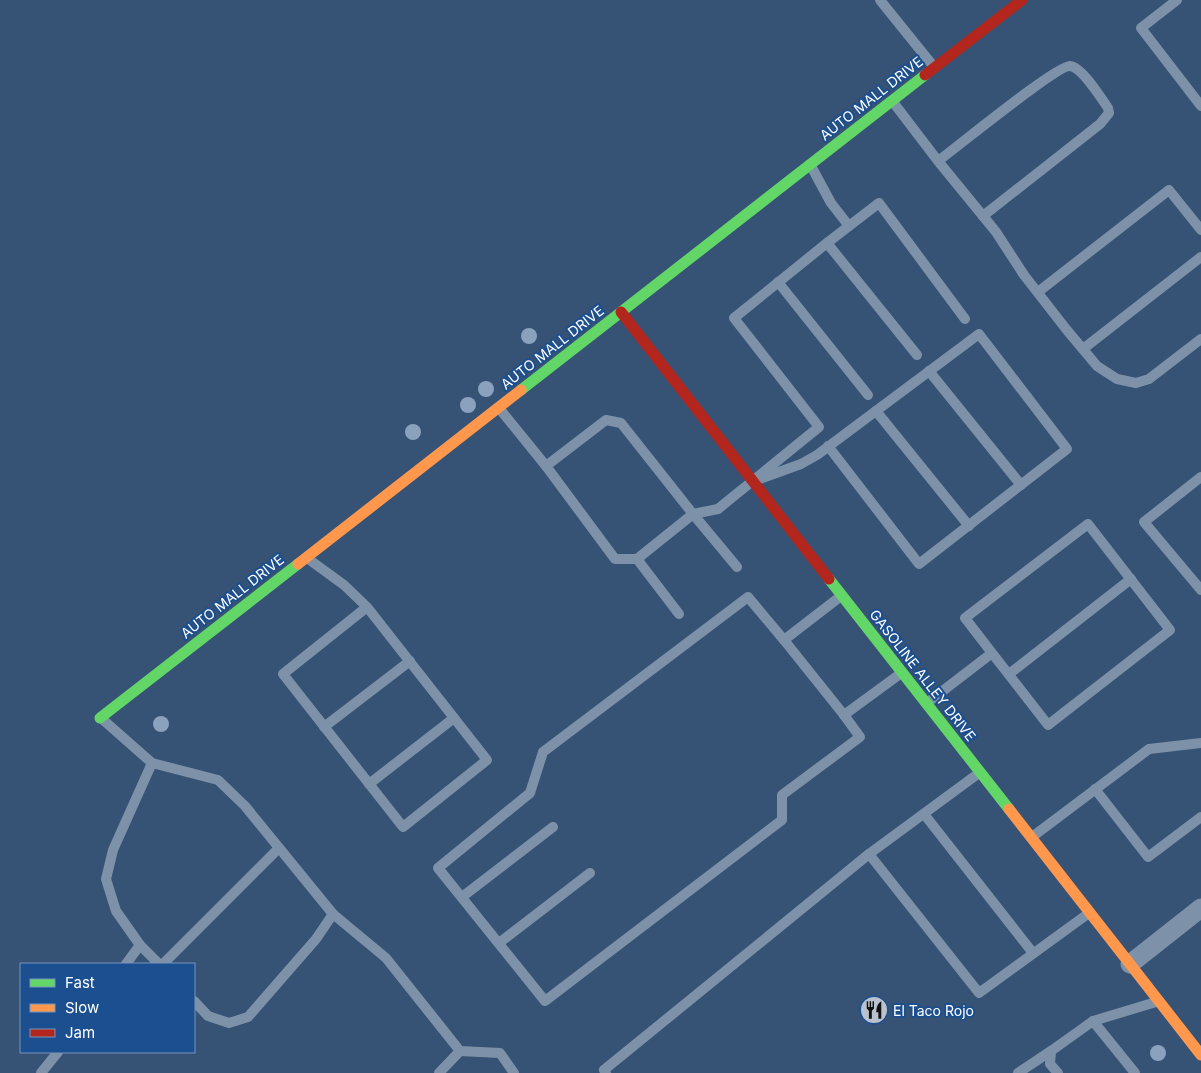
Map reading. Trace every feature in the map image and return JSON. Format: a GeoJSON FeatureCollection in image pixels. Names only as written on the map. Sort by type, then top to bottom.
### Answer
{"type":"FeatureCollection","features":[{"type":"Feature","properties":{"kind":"street","name":"AUTO MALL DRIVE"},"geometry":{"type":"LineString","coordinates":[[100,718],[1022,0]]}},
{"type":"Feature","properties":{"kind":"street","name":"GASOLINE ALLEY DRIVE"},"geometry":{"type":"LineString","coordinates":[[621,312],[1201,1055]]}},
{"type":"Feature","properties":{"kind":"street"},"geometry":{"type":"LineString","coordinates":[[1130,964],[1201,908]]}},
{"type":"Feature","properties":{"kind":"lane"},"geometry":{"type":"LineString","coordinates":[[880,0],[935,68]]}},
{"type":"Feature","properties":{"kind":"lane"},"geometry":{"type":"LineString","coordinates":[[1177,0],[1141,28],[1201,106]]}},
{"type":"Feature","properties":{"kind":"lane"},"geometry":{"type":"LineString","coordinates":[[938,161],[1060,69],[1069,66],[1076,68],[1083,74],[1110,113],[1100,124],[983,216]]}},
{"type":"Feature","properties":{"kind":"lane"},"geometry":{"type":"LineString","coordinates":[[893,101],[938,161],[996,232],[1024,275],[1097,366],[1117,379],[1136,383],[1149,379],[1201,339]]}},
{"type":"Feature","properties":{"kind":"lane"},"geometry":{"type":"LineString","coordinates":[[810,165],[832,203],[849,226]]}},
{"type":"Feature","properties":{"kind":"lane"},"geometry":{"type":"LineString","coordinates":[[1038,292],[1169,190],[1201,230]]}},
{"type":"Feature","properties":{"kind":"lane"},"geometry":{"type":"LineString","coordinates":[[499,407],[546,466],[615,559],[637,559],[693,514],[718,509],[819,427],[734,318],[880,203],[965,319]]}},
{"type":"Feature","properties":{"kind":"lane"},"geometry":{"type":"LineString","coordinates":[[827,243],[917,355]]}},
{"type":"Feature","properties":{"kind":"lane"},"geometry":{"type":"LineString","coordinates":[[1083,349],[1201,257]]}},
{"type":"Feature","properties":{"kind":"lane"},"geometry":{"type":"LineString","coordinates":[[778,282],[868,394]]}},
{"type":"Feature","properties":{"kind":"lane"},"geometry":{"type":"LineString","coordinates":[[753,481],[801,464],[876,411],[978,334],[1067,449],[920,564],[828,446]]}},
{"type":"Feature","properties":{"kind":"lane"},"geometry":{"type":"LineString","coordinates":[[929,371],[1022,485]]}},
{"type":"Feature","properties":{"kind":"lane"},"geometry":{"type":"LineString","coordinates":[[876,411],[968,526]]}},
{"type":"Feature","properties":{"kind":"lane"},"geometry":{"type":"LineString","coordinates":[[546,466],[606,420],[621,423],[693,514],[738,567]]}},
{"type":"Feature","properties":{"kind":"lane"},"geometry":{"type":"LineString","coordinates":[[1201,477],[1144,522],[1201,590]]}},
{"type":"Feature","properties":{"kind":"lane"},"geometry":{"type":"LineString","coordinates":[[1088,524],[1170,630],[1048,725],[992,653],[965,618],[1088,524]]}},
{"type":"Feature","properties":{"kind":"lane"},"geometry":{"type":"LineString","coordinates":[[306,557],[344,585],[367,607],[487,760],[403,827],[283,674],[367,607]]}},
{"type":"Feature","properties":{"kind":"lane"},"geometry":{"type":"LineString","coordinates":[[637,559],[679,614]]}},
{"type":"Feature","properties":{"kind":"lane"},"geometry":{"type":"LineString","coordinates":[[1009,674],[1131,580]]}},
{"type":"Feature","properties":{"kind":"lane"},"geometry":{"type":"LineString","coordinates":[[784,640],[841,595]]}},
{"type":"Feature","properties":{"kind":"lane"},"geometry":{"type":"LineString","coordinates":[[748,597],[784,640],[860,737],[782,795],[782,820],[545,1001],[438,868],[530,793],[543,752],[748,597]]}},
{"type":"Feature","properties":{"kind":"lane"},"geometry":{"type":"LineString","coordinates":[[927,704],[992,653]]}},
{"type":"Feature","properties":{"kind":"lane"},"geometry":{"type":"LineString","coordinates":[[324,726],[410,661]]}},
{"type":"Feature","properties":{"kind":"lane"},"geometry":{"type":"LineString","coordinates":[[844,716],[902,672]]}},
{"type":"Feature","properties":{"kind":"lane"},"geometry":{"type":"LineString","coordinates":[[100,718],[152,763],[218,780],[244,806],[334,914],[386,958],[460,1051],[500,1053],[514,1073]]}},
{"type":"Feature","properties":{"kind":"lane"},"geometry":{"type":"LineString","coordinates":[[369,784],[454,718]]}},
{"type":"Feature","properties":{"kind":"lane"},"geometry":{"type":"LineString","coordinates":[[1031,838],[1149,749],[1201,743]]}},
{"type":"Feature","properties":{"kind":"lane"},"geometry":{"type":"LineString","coordinates":[[152,763],[113,850],[106,879],[116,911],[140,945],[158,963]]}},
{"type":"Feature","properties":{"kind":"lane"},"geometry":{"type":"LineString","coordinates":[[606,1073],[604,1070],[869,854],[980,772]]}},
{"type":"Feature","properties":{"kind":"lane"},"geometry":{"type":"LineString","coordinates":[[1095,789],[1148,856],[1201,817]]}},
{"type":"Feature","properties":{"kind":"lane"},"geometry":{"type":"LineString","coordinates":[[924,814],[1033,953]]}},
{"type":"Feature","properties":{"kind":"lane"},"geometry":{"type":"LineString","coordinates":[[462,897],[553,827]]}},
{"type":"Feature","properties":{"kind":"lane"},"geometry":{"type":"LineString","coordinates":[[164,963],[279,848]]}},
{"type":"Feature","properties":{"kind":"lane"},"geometry":{"type":"LineString","coordinates":[[869,854],[979,992],[1090,913]]}},
{"type":"Feature","properties":{"kind":"lane"},"geometry":{"type":"LineString","coordinates":[[499,943],[590,873]]}},
{"type":"Feature","properties":{"kind":"lane"},"geometry":{"type":"LineString","coordinates":[[195,1002],[208,1016],[229,1023],[248,1017],[316,939],[334,914]]}},
{"type":"Feature","properties":{"kind":"lane"},"geometry":{"type":"LineString","coordinates":[[127,963],[140,945]]}},
{"type":"Feature","properties":{"kind":"lane"},"geometry":{"type":"LineString","coordinates":[[1018,1073],[1093,1021],[1159,1001]]}},
{"type":"Feature","properties":{"kind":"lane"},"geometry":{"type":"LineString","coordinates":[[1093,1021],[1135,1073]]}},
{"type":"Feature","properties":{"kind":"lane"},"geometry":{"type":"LineString","coordinates":[[439,1073],[460,1051]]}},
{"type":"Feature","properties":{"kind":"lane"},"geometry":{"type":"LineString","coordinates":[[1051,1051],[1050,1064],[1058,1073]]}},
{"type":"Feature","properties":{"kind":"lane"},"geometry":{"type":"LineString","coordinates":[[41,1073],[57,1053]]}},
{"type":"Feature","properties":{"kind":"traffic: fast"},"geometry":{"type":"LineString","coordinates":[[521,390],[925,75]]}},
{"type":"Feature","properties":{"kind":"traffic: fast"},"geometry":{"type":"LineString","coordinates":[[100,718],[298,564]]}},
{"type":"Feature","properties":{"kind":"traffic: fast"},"geometry":{"type":"LineString","coordinates":[[829,579],[1009,809]]}},
{"type":"Feature","properties":{"kind":"traffic: slow"},"geometry":{"type":"LineString","coordinates":[[298,564],[521,390]]}},
{"type":"Feature","properties":{"kind":"traffic: slow"},"geometry":{"type":"LineString","coordinates":[[1009,809],[1201,1055]]}},
{"type":"Feature","properties":{"kind":"traffic: jam"},"geometry":{"type":"LineString","coordinates":[[925,75],[1022,0]]}},
{"type":"Feature","properties":{"kind":"traffic: jam"},"geometry":{"type":"LineString","coordinates":[[621,312],[829,579]]}},
{"type":"Feature","properties":{"kind":"place","name":"El Taco Rojo"},"geometry":{"type":"Point","coordinates":[874,1010]}}]}
